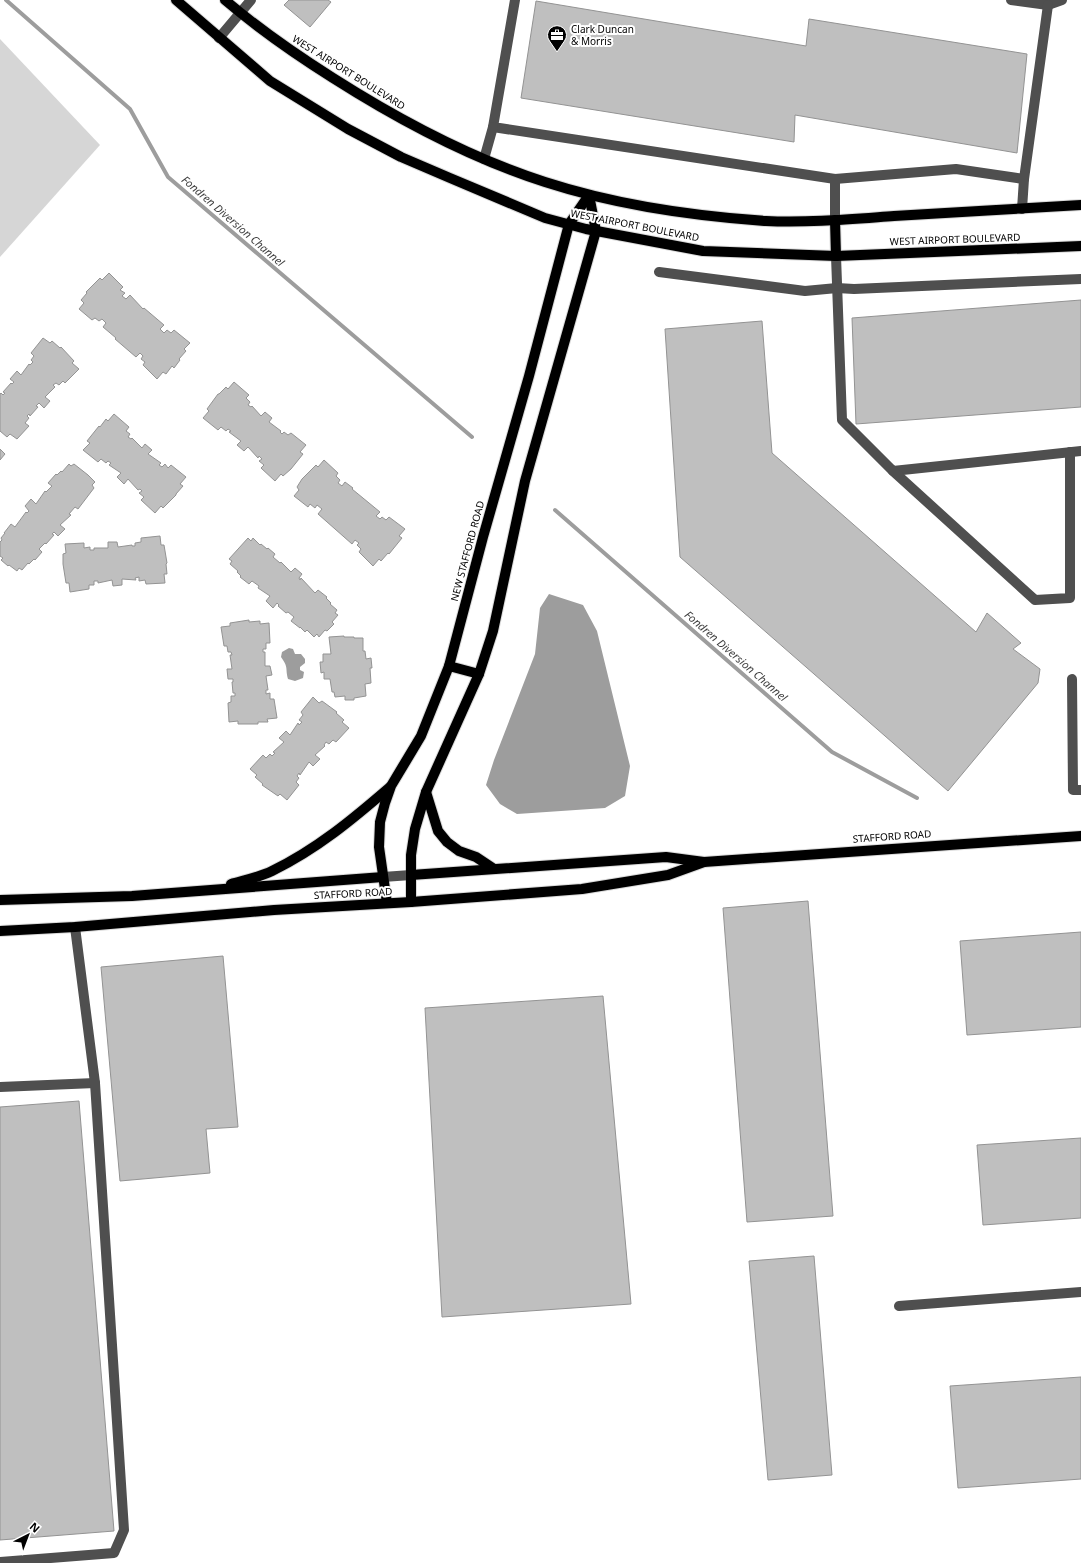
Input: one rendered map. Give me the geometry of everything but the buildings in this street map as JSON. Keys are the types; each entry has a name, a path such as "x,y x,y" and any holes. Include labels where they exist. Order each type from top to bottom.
{"main road":[{"name":"WEST AIRPORT BOULEVARD","path":"176,0 270,80 355,132 401,157 545,218 596,231 703,251 836,256 1081,246"},
{"name":"WEST AIRPORT BOULEVARD","path":"225,0 294,53 354,92 429,134 484,159 544,182 589,195 699,215 768,221 835,220 1081,205"},
{"name":"NEW STAFFORD ROAD","path":"386,903 379,847 380,822 391,786 421,736 449,666 483,537 529,376 569,224 589,195"},
{"path":"412,902 410,855 415,829 426,792 479,674 493,631 526,481 596,231 589,195"},
{"path":"835,220 836,256"},
{"path":"449,666 479,674"},
{"path":"216,890 271,872 307,852 331,837 391,786"},
{"path":"426,792 438,831 447,842 459,851 476,857 494,869"},
{"name":"STAFFORD ROAD","path":"411,875 666,857 704,862 1081,836"},
{"name":"STAFFORD ROAD","path":"0,931 75,927 274,910 412,902 582,889 668,875 704,862"},
{"name":"STAFFORD ROAD","path":"0,900 132,896 383,877"}],"street":[{"path":"219,38 251,0"},
{"path":"484,159 493,127 515,0"},
{"path":"1011,0 1048,6 1062,0"},
{"path":"1022,208 1024,179 1048,6"},
{"path":"493,127 835,179 956,169 1024,179"},
{"path":"835,179 835,220"},
{"path":"836,256 842,420 893,471 1035,600 1070,598 1070,452"},
{"path":"659,272 805,291 837,288 854,289 1081,279"},
{"path":"893,471 1081,451"},
{"path":"1072,679 1072,790 1081,790"},
{"path":"383,877 411,875"},
{"path":"0,1562 114,1553 124,1530 95,1083 75,927"},
{"path":"0,1087 95,1083"},
{"path":"899,1306 1081,1292"}],"shaded area":[{"path":"0,39 100,145 0,257"},
{"path":"549,594 583,605 597,631 630,766 625,796 605,808 517,814 500,804 486,785 494,760 535,654 540,608"},
{"path":"289,648 293,649 295,654 301,654 305,659 305,663 300,667 300,670 304,672 303,678 295,681 288,679 286,666 281,657 282,652"}],"waterway":[{"name":"Fondren Diversion Channel","path":"6,0 130,109 168,177 472,437"},
{"name":"Fondren Diversion Channel","path":"555,510 832,752 917,798"}],"place":[{"name":"Clark Duncan & Morris","path":"557,52"}]}
